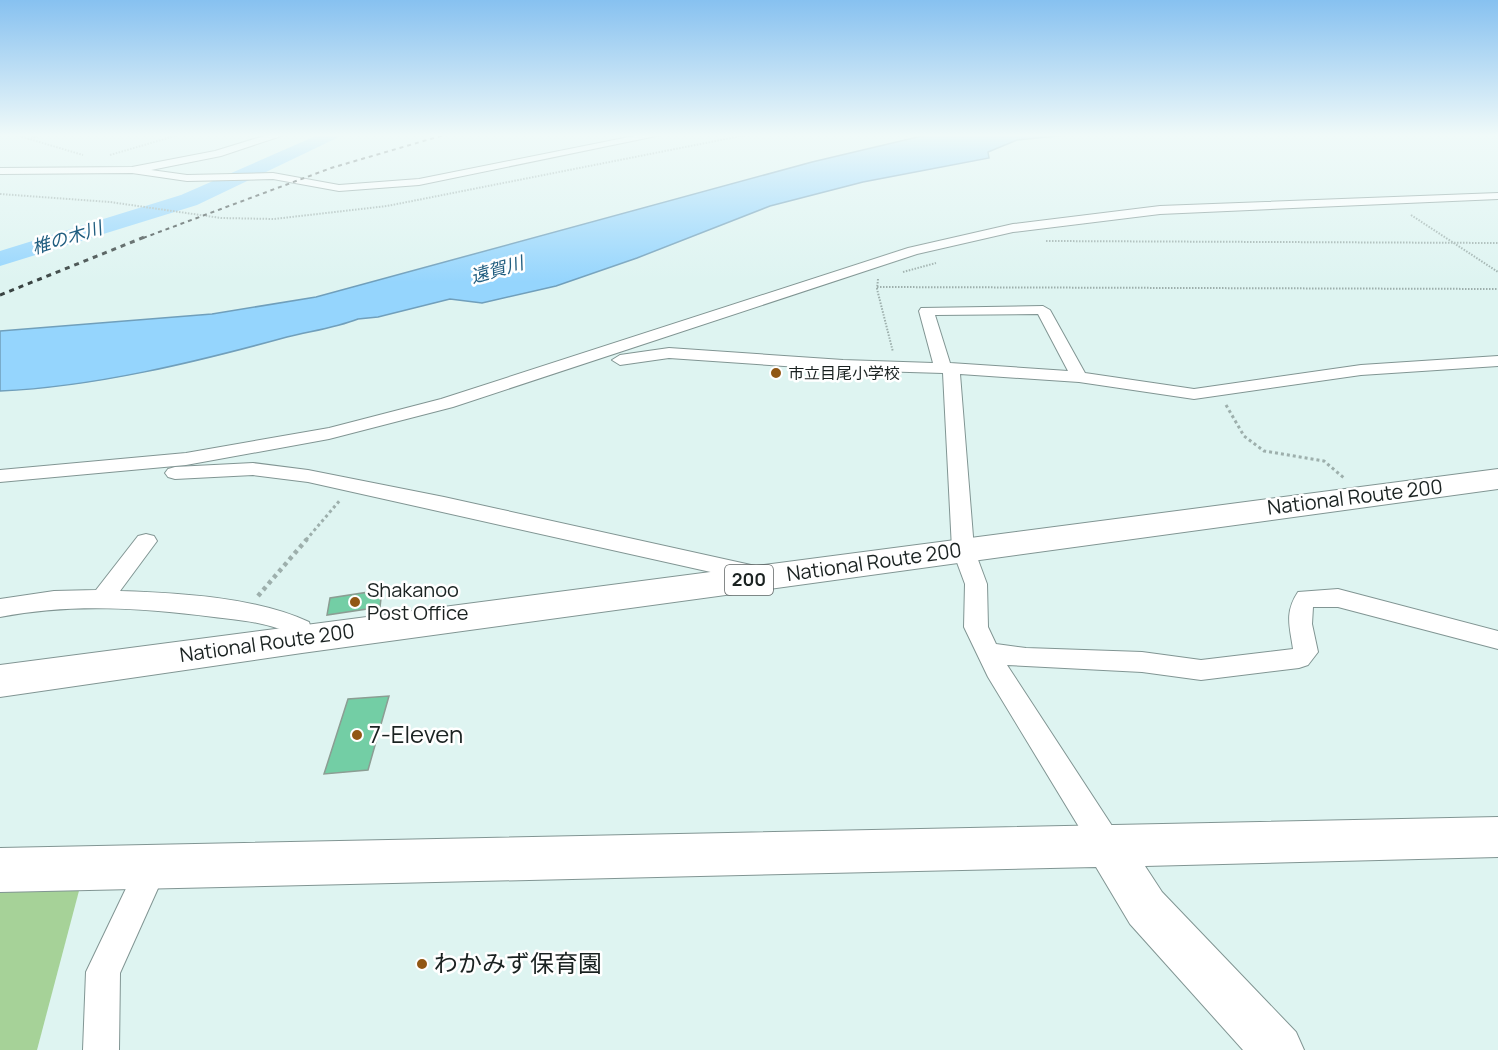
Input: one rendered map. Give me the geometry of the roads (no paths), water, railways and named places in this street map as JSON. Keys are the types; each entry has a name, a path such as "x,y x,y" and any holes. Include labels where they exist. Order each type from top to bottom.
{"highway":[{"name":"National Route 200","path":"0,681 302,638 1498,479"}],"street":[{"path":"312,184 326,187 359,187 395,184"},
{"path":"0,476 186,459 329,433 447,403 913,251 1013,228 1160,210 1498,196"},
{"path":"1079,377 1043,310 926,311 947,368 963,549 976,584 976,627 988,652 1146,908 1278,1050"},
{"path":"587,359 615,361 669,352 782,362 947,368 1079,377 1183,393 1211,393 1361,370 1498,361"},
{"path":"58,471 101,476 254,469 353,485 770,577"},
{"path":"103,597 146,541"},
{"path":"0,608 30,602 103,597 244,612 292,623 301,628 302,638"},
{"path":"988,652 1026,658 1142,662 1201,670 1299,658 1306,652 1298,615 1301,605 1306,598 1319,597 1338,598 1498,640"},
{"path":"0,870 1498,837"},
{"path":"101,1050 103,972 153,866"}],"water":[{"name":"遠賀川","path":"731,184 855,184 770,206 637,258 556,286 482,303 450,299 108,379 36,389 0,391 0,331 212,314 316,297"}],"waterway":[{"name":"椎の木川","path":"0,259 189,200 225,184"}],"railway":[{"path":"143,238 288,184"},
{"path":"0,295 147,236"}],"place":[{"name":"市立目尾小学校","path":"776,373"},
{"name":"Shakanoo Post Office","path":"355,602"},
{"name":"7-Eleven","path":"357,735"},
{"name":"わかみず保育園","path":"422,964"}]}
